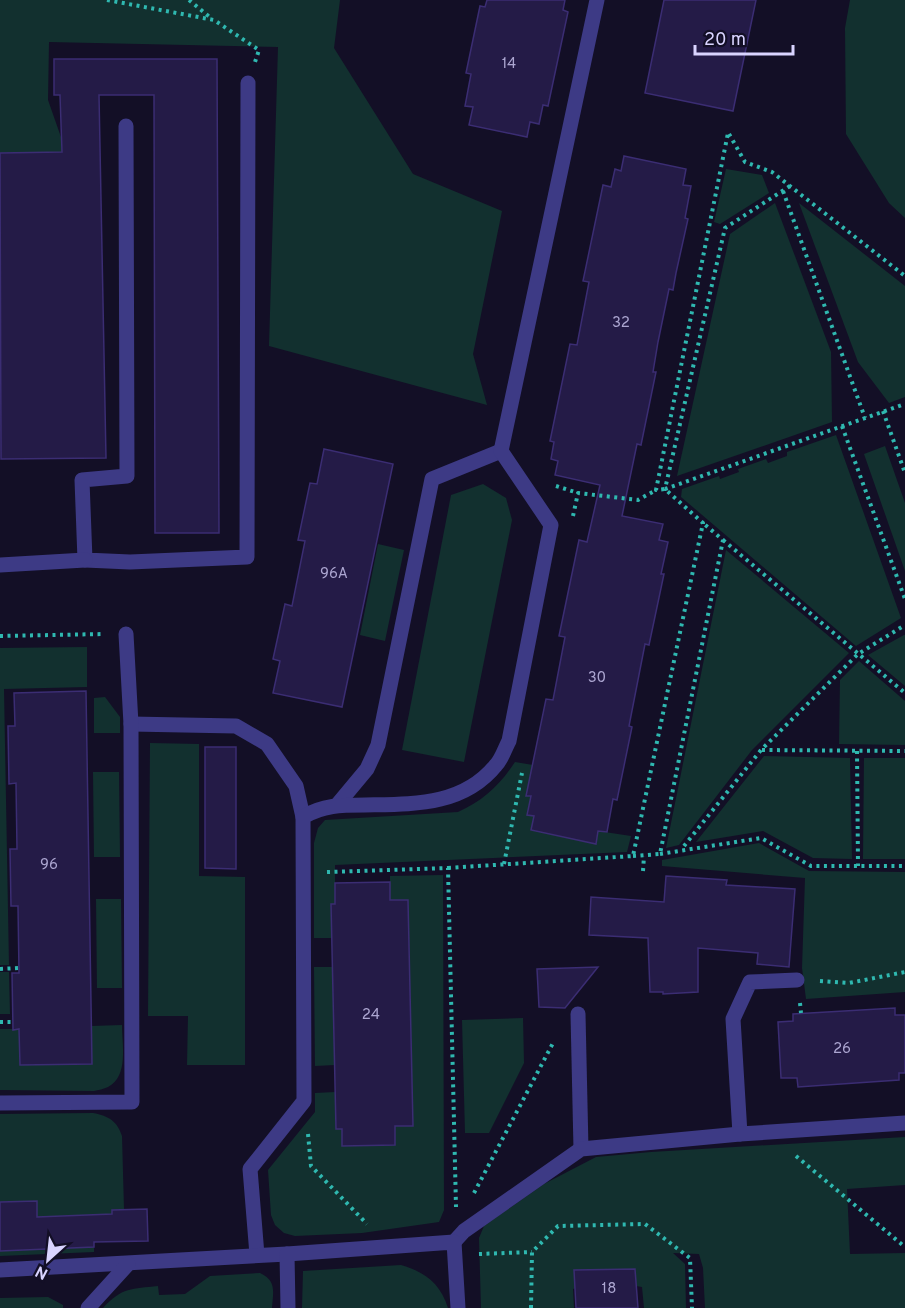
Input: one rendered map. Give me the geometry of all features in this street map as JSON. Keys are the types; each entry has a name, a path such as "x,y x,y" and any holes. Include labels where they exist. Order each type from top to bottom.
{"lane":[{"path":"303,818 316,809 337,805 416,804 444,800 473,787 497,765 509,741 551,525 501,451 597,0"},
{"path":"0,565 86,560 130,562 247,557 248,83"},
{"path":"86,560 82,480 127,476 126,126"},
{"path":"337,805 367,769 378,746 432,479 501,451"},
{"path":"0,1103 132,1102 131,724 126,634"},
{"path":"131,724 236,726 267,744 296,786 303,818 304,1101 250,1169 258,1256"},
{"path":"740,1134 733,1019 750,982 797,980"},
{"path":"579,1021 581,1149"},
{"path":"0,1269 287,1254 459,1236 581,1149 740,1134 905,1123"},
{"path":"458,1308 459,1236"},
{"path":"287,1254 288,1308"},
{"path":"88,1308 128,1264"}],"path":[{"path":"107,0 214,20"},
{"path":"189,0 214,20 260,50 248,83"},
{"path":"905,276 771,172 745,162 728,133 656,490 905,404"},
{"path":"664,489 725,228 790,186"},
{"path":"783,191 864,418"},
{"path":"883,411 905,473"},
{"path":"842,426 905,599"},
{"path":"664,489 905,693"},
{"path":"633,856 703,523"},
{"path":"660,854 723,540"},
{"path":"684,846 761,750 858,654 905,625"},
{"path":"0,636 126,634"},
{"path":"761,750 905,751"},
{"path":"857,751 858,866"},
{"path":"303,873 448,868 645,856 760,838 811,866 905,866"},
{"path":"643,871 645,856"},
{"path":"448,868 454,1171 459,1236 477,1254 532,1252 558,1226 645,1224 690,1258 692,1308"},
{"path":"0,969 19,968"},
{"path":"797,980 849,983 905,972"},
{"path":"473,1194 559,1031 579,1021"},
{"path":"0,1022 12,1022"},
{"path":"304,1101 311,1166 370,1227"},
{"path":"767,1132 905,1247"},
{"path":"531,1308 532,1252"}],"green space":[{"path":"0,0 340,0 334,48 413,174 502,211 473,354 487,405 269,346 278,47 49,42 48,100 62,140 62,152 0,153"},
{"path":"850,0 905,0 905,218 889,203 846,134 845,28"},
{"path":"726,169 762,175 769,193 720,224 714,222"},
{"path":"775,203 831,352 832,422 677,476 730,234"},
{"path":"799,203 905,286 905,397 889,403 858,362"},
{"path":"836,435 901,618 856,646 681,497 682,489 719,476 720,479 739,472 738,469 766,459 768,463 787,456 787,452"},
{"path":"885,446 905,503 905,571 864,454"},
{"path":"483,484 506,498 512,520 464,762 402,750 451,495"},
{"path":"378,544 404,550 385,641 360,635"},
{"path":"726,550 849,653 752,750 679,845 666,848"},
{"path":"905,635 905,686 868,655"},
{"path":"87,647 87,687 4,689 9,965 0,965 0,648"},
{"path":"859,661 905,701 905,745 839,744 840,680"},
{"path":"105,697 120,717 120,733 94,733 94,698"},
{"path":"150,743 199,744 199,876 245,877 245,1065 187,1065 188,1016 148,1016"},
{"path":"764,756 850,758 852,859 813,858 763,831 696,842"},
{"path":"864,758 905,758 905,859 863,859"},
{"path":"515,762 533,765 526,795 531,796 527,814 534,816 531,830 595,844 598,831 631,836 627,852 335,865 332,938 314,938 314,843 318,828 325,820 458,812 490,792"},
{"path":"93,772 119,772 120,857 94,857"},
{"path":"759,843 809,871 905,872 905,992 806,999 802,968 805,878 662,866 662,860"},
{"path":"443,875 444,1210 439,1222 362,1233 295,1236 284,1233 275,1225 271,1215 268,1170 315,1112 315,1093 335,1092 395,1126 413,1126 408,900 390,900 390,876"},
{"path":"96,899 121,899 122,988 97,988"},
{"path":"314,967 333,967 335,1065 315,1066"},
{"path":"0,972 9,972 10,1014 0,1014"},
{"path":"523,1018 524,1063 489,1133 465,1133 462,1020"},
{"path":"122,1025 122,1068 115,1082 108,1087 94,1091 0,1090 0,1029 19,1029 20,1065 91,1064 91,1026"},
{"path":"93,1113 112,1120 118,1126 122,1136 124,1209 112,1210 112,1242 94,1242 37,1217 37,1201 0,1202 0,1114"},
{"path":"905,1137 905,1185 847,1189 850,1254 905,1253 905,1308 705,1308 703,1268 699,1254 673,1253 685,1264 686,1308 644,1308 642,1287 636,1286 635,1269 573,1289 574,1308 481,1308 479,1238 484,1226 544,1184 596,1157"},
{"path":"94,1247 94,1252 0,1256 0,1251"},
{"path":"401,1265 424,1275 436,1285 448,1308 302,1308 303,1271"},
{"path":"260,1273 272,1283 272,1308 103,1308 116,1296 128,1290 158,1286 159,1295 185,1294 210,1276"},
{"path":"48,1297 63,1305 63,1308 0,1308 0,1298"}],"building":[{"path":"487,0 565,0 563,10 568,12 548,106 543,105 539,124 530,122 527,137 469,125 473,107 465,106 471,74 466,73 480,6 485,7"},
{"path":"664,0 756,0 733,111 645,93"},
{"path":"54,59 217,59 219,533 155,533 154,95 99,95 106,458 1,459 0,153 62,152 60,95 54,95"},
{"path":"624,156 686,169 683,185 691,186 685,218 688,219 673,290 669,289 653,372 656,372 641,445 637,444 622,516 663,524 659,540 668,542 661,574 664,574 649,645 645,644 629,726 632,727 617,800 613,799 607,832 598,831 596,844 531,830 534,816 527,815 531,796 526,796 546,699 553,700 565,637 559,636 579,540 587,542 600,485 555,475 558,461 551,459 554,442 550,441 570,344 577,345 589,282 583,281 603,185 611,187 615,169 621,171"},
{"path":"324,449 393,464 342,707 273,693 280,661 273,659 285,604 292,606 305,541 298,540 310,483 317,484"},
{"path":"86,691 92,1064 20,1065 19,1029 13,1030 12,973 19,973 18,906 11,906 10,849 17,849 16,783 9,784 8,726 15,726 14,693"},
{"path":"205,747 236,747 236,869 205,868"},
{"path":"666,876 727,880 726,885 795,889 789,967 757,964 758,953 698,948 698,992 663,994 663,992 650,992 648,938 589,935 591,897 664,902"},
{"path":"390,882 390,900 408,900 413,1126 395,1126 395,1145 342,1146 342,1129 336,1129 331,904 335,904 335,883"},
{"path":"598,967 565,1008 539,1007 537,969"},
{"path":"895,1008 895,1015 905,1015 905,1073 899,1073 899,1080 798,1087 797,1078 781,1078 778,1022 793,1021 793,1014"},
{"path":"37,1201 37,1217 112,1214 112,1210 147,1209 148,1241 94,1242 94,1247 0,1251 0,1202"},
{"path":"635,1269 638,1308 576,1308 574,1270"}]}
